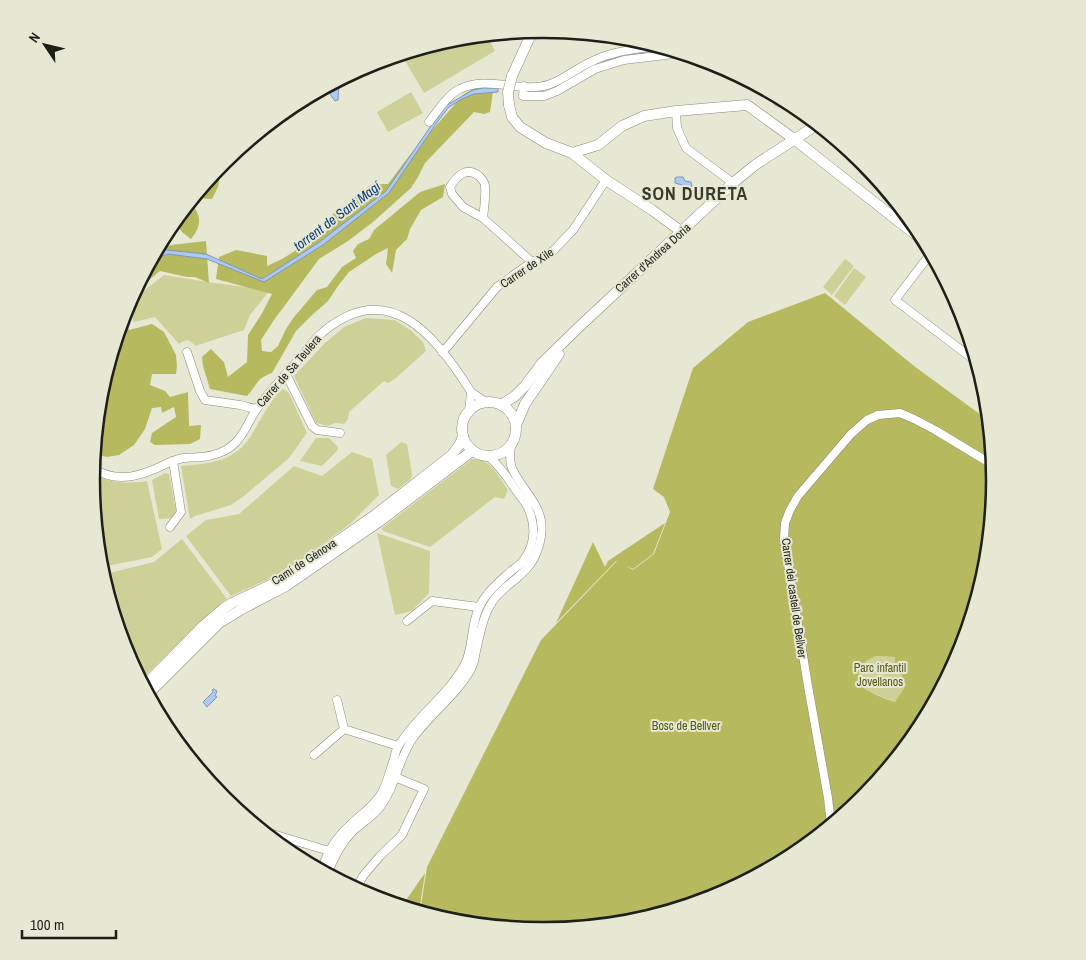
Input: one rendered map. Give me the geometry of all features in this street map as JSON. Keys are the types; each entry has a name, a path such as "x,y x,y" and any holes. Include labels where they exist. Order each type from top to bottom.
{"street":[{"path":"530,38 512,76 508,92 512,117 520,127 546,143 572,153 606,180 682,232"},
{"path":"429,122 458,89 482,84 536,87 557,82 594,60 639,48"},
{"path":"524,86 523,96 544,96 557,91 596,69 624,60 660,54"},
{"path":"572,153 598,145 622,126 644,116 676,111 747,105 794,139 906,227"},
{"path":"676,111 677,128 686,148 733,183"},
{"name":"Carrer d'Andrea Doria","path":"501,405 515,396 542,363 733,183 755,165 811,128"},
{"path":"483,218 485,184 473,172 461,174 450,187 452,194 464,207 483,218 532,262"},
{"name":"Carrer de Xile","path":"442,352 497,287 532,262 553,251 573,230 606,180"},
{"path":"926,259 895,300 967,354"},
{"name":"Carrer de Sa Teulera","path":"100,472 111,476 132,476 147,473 183,458 203,457 223,452 234,445 242,435 256,409 322,333 342,319 357,312 389,311 405,317 422,329 462,377 471,392 487,403"},
{"path":"516,425 525,404 547,370 579,327"},
{"path":"187,352 200,391 205,400 256,409"},
{"path":"286,374 312,426 317,430 340,433"},
{"path":"468,412 471,392"},
{"path":"329,867 352,832 376,812 387,798 412,739 458,688 473,667 487,611 494,598 528,567 537,552 542,536 540,516 534,501 512,468 510,459 511,446 516,435 514,417 501,405 492,402 475,406 468,412 462,428 466,444 472,451 489,457 506,451 511,446"},
{"name":"Carrer del castell de Bellver","path":"830,817 784,539 790,510 798,496 851,434 867,420 878,415 900,413 935,430 985,460"},
{"name":"Camí de Gènova","path":"149,681 203,626 223,609 280,581 351,531 452,455 463,436"},
{"name":"Camí de Gènova","path":"153,689 219,623 286,586 375,524 472,451"},
{"path":"324,864 336,841 348,827 372,806 381,794 398,746 453,684 465,664 479,608 491,589 522,562 530,549 533,534 532,520 527,506 504,473 489,457"},
{"path":"170,527 181,512 173,461"},
{"path":"407,621 432,601 479,608 488,602 497,590 502,589"},
{"path":"479,608 481,616 476,636 479,639"},
{"path":"337,700 344,729"},
{"path":"344,729 398,746 407,742 414,732 420,730"},
{"path":"314,755 344,729"},
{"path":"395,777 394,773 399,757 398,746"},
{"path":"360,883 380,856 402,835 424,790 395,777"},
{"path":"329,851 348,833 352,832"},
{"path":"282,837 329,851"},
{"path":"328,866 329,851"}],"green space":[{"path":"489,41 495,51 424,93 405,60 457,46"},
{"path":"475,88 493,92 490,112 484,114 474,112 425,163 411,188 373,222 348,241 319,259 261,340 262,351 271,352 278,346 294,317 317,290 327,287 342,267 356,258 353,251 358,244 369,239 374,230 420,192 445,184 443,197 421,210 410,229 407,239 396,250 392,273 386,264 388,248 349,272 328,301 296,331 272,373 260,380 247,396 210,389 202,357 211,349 224,362 228,377 247,362 248,335 272,294 216,279 219,257 236,250 267,256 267,266 282,259 327,231 328,218 372,184 388,184 409,156 464,94"},
{"path":"411,92 423,113 388,132 377,112"},
{"path":"219,178 218,187 212,199 202,198"},
{"path":"195,208 199,220 195,234 191,239 179,228"},
{"path":"206,241 209,283 195,277 160,271 148,281 168,246"},
{"path":"845,259 854,266 832,295 823,287"},
{"path":"854,268 866,277 845,305 834,296"},
{"path":"164,275 270,290 250,315 244,330 195,346 187,340 179,344 155,317 134,322 132,317 143,291"},
{"name":"Bosc de Bellver","path":"825,293 914,366 981,415 986,480 982,538 977,566 962,622 940,676 911,726 894,749 876,772 835,813 789,848 739,877 712,889 685,899 629,914 572,922 514,922 485,919 421,905 427,867 541,640 617,561 556,623 593,542 605,567 608,561 665,523 653,554 633,569 626,566 633,570 654,554 670,512 664,497 653,489 693,368 748,322","holes":["876,656 895,657 895,663 904,664 900,672 906,685 895,702 871,692 858,683 860,669 867,661"]},
{"path":"366,318 395,320 423,342 426,351 396,378 388,383 384,381 349,412 348,419 344,424 335,423 328,426 316,423 294,376 325,343 344,327"},
{"path":"152,324 164,332 176,355 177,366 176,374 152,374 150,385 165,391 170,397 188,392 189,426 201,425 200,439 190,444 155,445 150,442 152,433 176,417 174,407 162,413 161,407 152,408 145,429 134,445 119,455 107,457 101,456 104,422 109,394 124,338 128,327 129,330"},
{"path":"283,389 289,393 307,433 289,458 244,496 231,505 190,519 181,466 216,461 225,458 242,447 271,402"},
{"path":"316,438 329,438 338,447 337,451 322,466 300,461"},
{"path":"401,442 407,444 412,474 411,479 398,489 391,486 386,455"},
{"path":"352,452 372,459 379,495 350,524 284,572 231,596 186,536 206,520 239,514 294,466 322,476"},
{"path":"472,459 484,462 498,474 508,490 504,499 495,497 430,547 383,531 382,528"},
{"path":"165,473 169,474 176,510 173,518 159,519 152,480"},
{"path":"100,477 119,482 147,481 162,549 152,557 109,566 101,509"},
{"path":"377,533 430,551 429,593 412,611 395,615"},
{"path":"182,539 227,599 209,613 146,675 124,622 111,573 154,562"},
{"name":"Parc infantil Jovellanos","path":"876,656 895,657 904,664 900,672 906,685 895,702 870,692 858,684 862,666"},
{"path":"425,873 420,905 406,900"}],"water":[{"path":"646,50 657,53 622,57 603,62 579,76 576,71 597,60"},
{"path":"339,88 338,100 335,101 329,93"},
{"path":"498,88 498,92 474,94 449,107 389,193 323,245 264,282 207,259 168,254 162,256 167,250 206,254 262,279 318,243 386,191 447,105 473,90"},
{"path":"683,177 685,181 691,182 692,186 690,189 675,183 675,178"},
{"path":"214,689 217,691 215,696 217,697 207,707 203,702"}],"district":[{"name":"SON DURETA","path":"695,194"}],"water label":[{"name":"torrent de Sant Magí","path":"337,216"}]}
